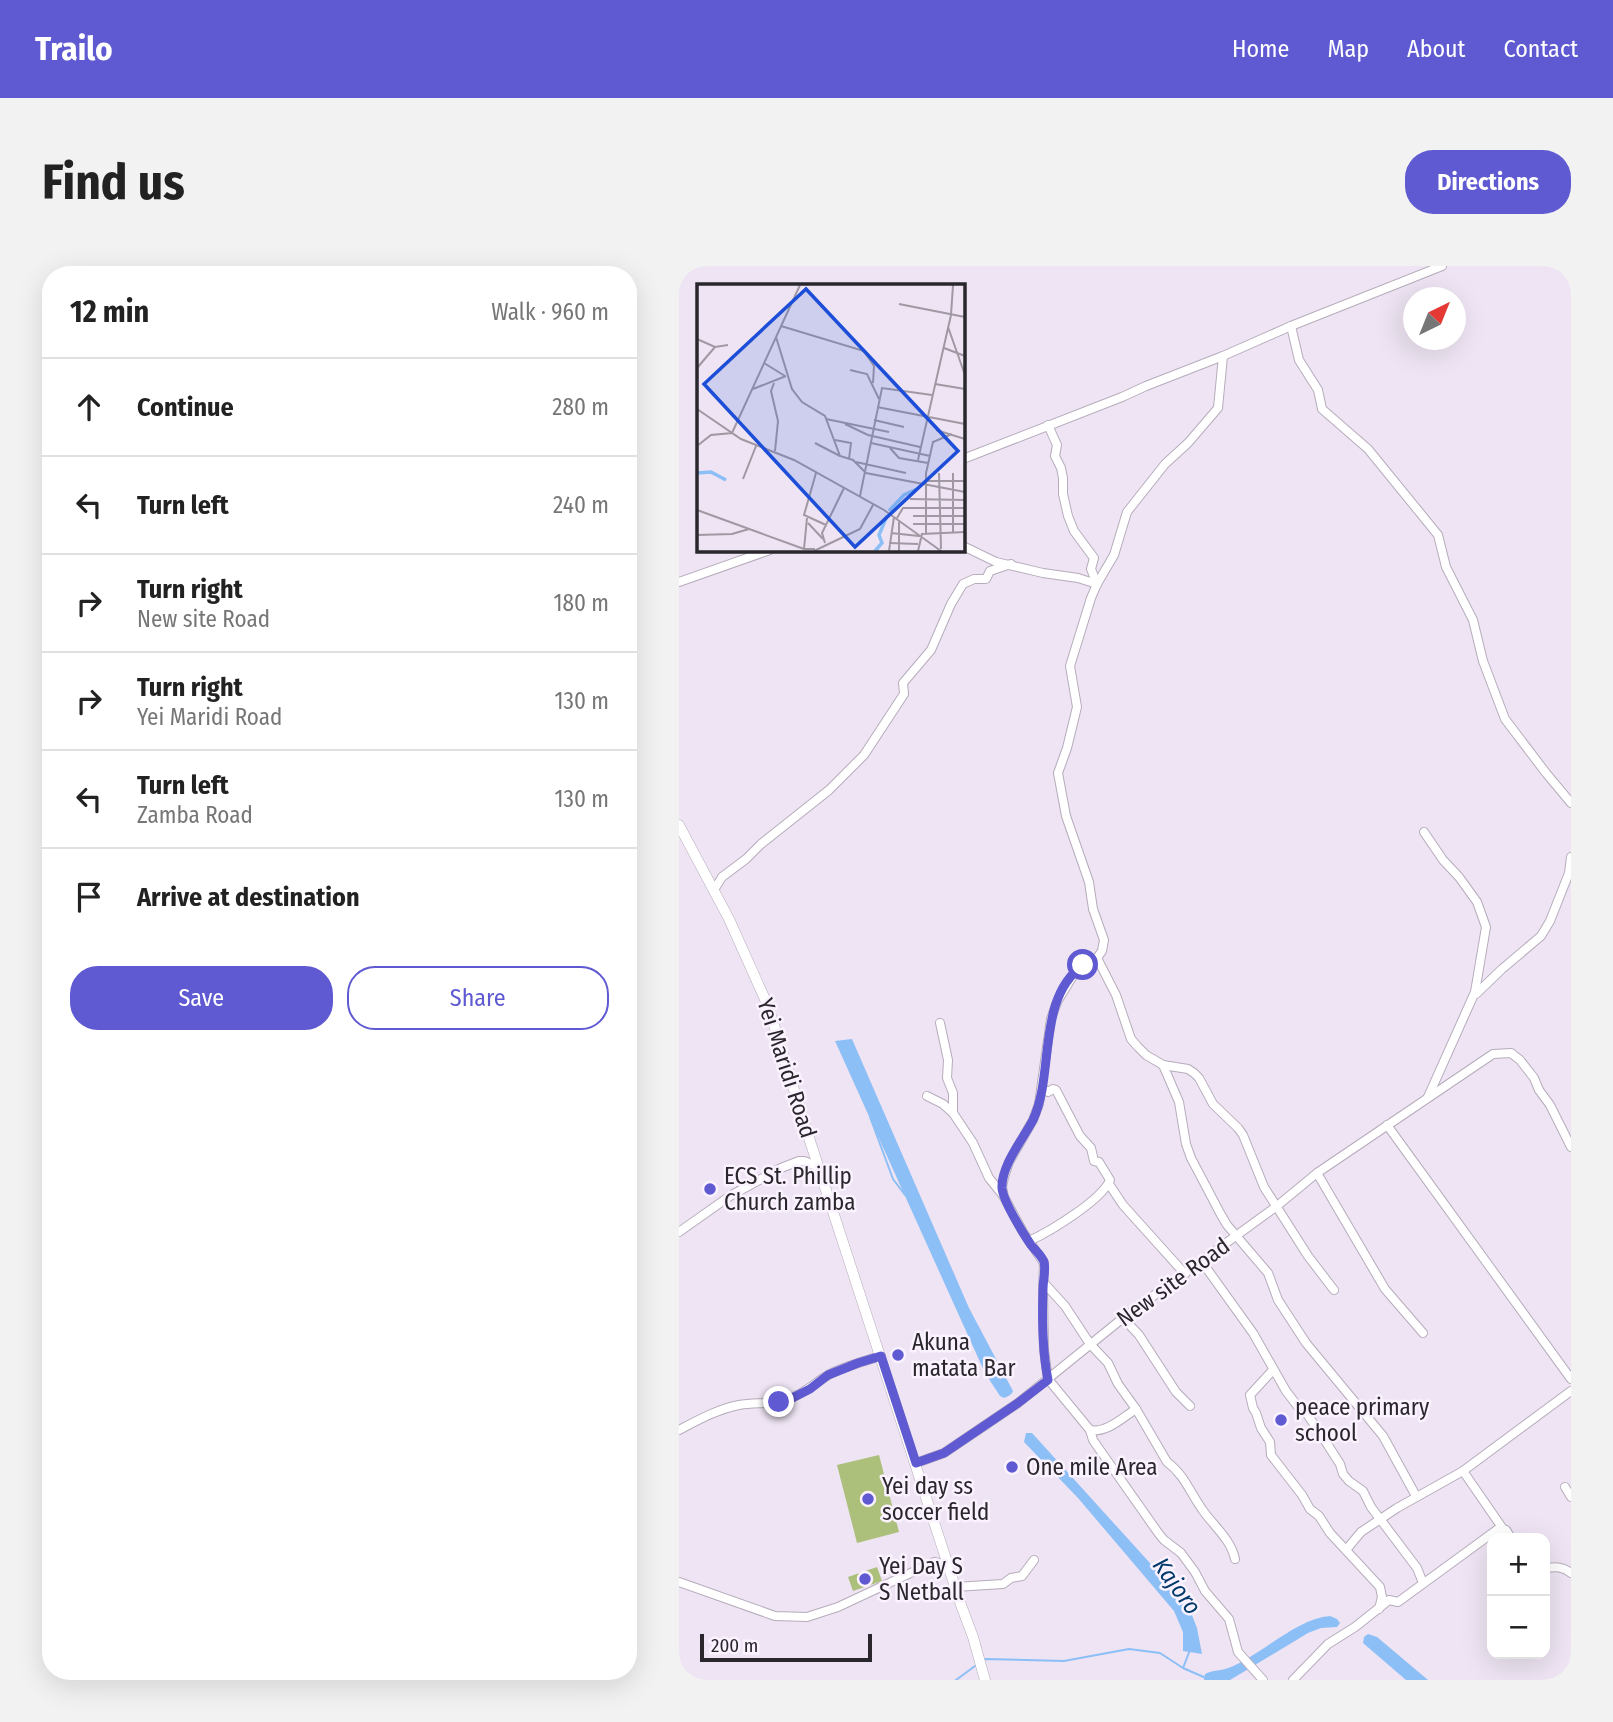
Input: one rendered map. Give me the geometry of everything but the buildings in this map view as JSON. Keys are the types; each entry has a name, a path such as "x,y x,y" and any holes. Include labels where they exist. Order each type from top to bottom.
{"main road":[{"name":"Yei Maridi Road","path":"679,825 734,929 768,1006 985,1680"}],"street":[{"path":"964,459 1442,266"},
{"path":"1291,326 1299,360 1318,390 1322,409 1368,449 1438,535 1446,568 1473,620 1483,661 1505,719 1571,803"},
{"path":"1004,1197 1002,1187 1009,1162 1039,1104 1051,1019 1057,1002 1076,971 1097,958 1103,946 1103,934 1093,909 1089,883 1066,816 1058,773 1077,707 1070,666 1091,598 1114,555 1127,512 1165,464 1188,443 1218,408 1223,356"},
{"path":"1048,425 1057,445 1055,456 1061,468 1063,494 1069,516 1074,531 1094,558 1091,569 1097,584"},
{"path":"964,546 996,562 1097,584"},
{"path":"679,582 767,551"},
{"path":"714,890 722,877 829,790 863,755 904,694 903,683 931,650 963,584 974,579 986,579 991,571 1011,564"},
{"path":"1424,832 1477,902 1486,927 1474,996 1428,1097"},
{"path":"1474,996 1541,936 1569,873 1571,857"},
{"path":"1097,958 1116,995 1131,1039 1146,1055 1163,1065 1188,1069 1199,1078 1213,1104 1243,1135 1259,1176 1308,1256 1334,1290"},
{"path":"940,1023 949,1060 947,1078 953,1093 953,1113"},
{"name":"New site Road","path":"916,1463 944,1453 1018,1403 1123,1318 1237,1236 1317,1173 1493,1054 1511,1053 1520,1060 1550,1105 1571,1147"},
{"path":"1163,1065 1179,1102 1191,1158 1220,1213 1268,1273 1278,1300 1306,1343 1383,1436 1416,1496"},
{"path":"1042,1088 1048,1092 1056,1090 1080,1136 1091,1148 1094,1161 1100,1162 1109,1178 1109,1184 1123,1205 1185,1274"},
{"path":"927,1096 953,1113 973,1143 989,1178 1004,1197 1044,1263 1044,1350 1048,1380 1090,1430 1093,1440 1159,1534 1186,1559 1205,1591 1229,1619 1238,1652 1263,1680"},
{"path":"1387,1125 1571,1379"},
{"path":"679,1233 730,1196 781,1168 799,1161 819,1167"},
{"path":"1317,1173 1385,1289 1423,1333"},
{"path":"1029,1241 1080,1210 1109,1184"},
{"path":"1202,1262 1253,1334 1286,1391 1322,1436 1340,1464 1343,1474 1363,1491 1417,1568 1423,1583"},
{"path":"1044,1283 1055,1293 1090,1344 1108,1363 1118,1384 1167,1462 1182,1476 1204,1513 1233,1550 1235,1559"},
{"path":"1123,1318 1146,1345 1176,1392 1190,1406"},
{"path":"679,1430 720,1410 737,1405 768,1404 790,1399 810,1389 828,1375 881,1356"},
{"path":"1273,1370 1250,1395 1261,1428 1270,1442 1271,1455 1302,1495 1310,1510 1319,1516 1330,1533 1380,1587 1382,1597 1379,1609"},
{"path":"1346,1550 1360,1532 1416,1496 1463,1471 1571,1391"},
{"path":"1090,1430 1098,1431 1109,1426 1136,1409"},
{"path":"1463,1471 1508,1533"},
{"path":"1565,1488 1571,1497"},
{"path":"1293,1680 1328,1644 1389,1600 1398,1602 1498,1529 1503,1529"},
{"path":"955,1587 1003,1584 1011,1578 1022,1576 1034,1560"},
{"path":"679,1582 775,1616 807,1617 838,1607 934,1562 948,1565"},
{"path":"1550,1567 1563,1567 1571,1573"}],"green space":[{"name":"Yei day ss soccer field","path":"879,1455 899,1532 857,1543 837,1465"},
{"name":"Yei Day S S Netball","path":"877,1567 882,1581 853,1591 848,1577"}],"water":[{"path":"852,1039 969,1308 1013,1391 1004,1398 985,1373 835,1041"},
{"path":"1026,1433 1032,1433 1188,1605 1197,1628 1202,1654 1183,1651 1183,1632 1174,1611 1078,1498 1024,1442"},
{"path":"1330,1616 1340,1623 1337,1627 1321,1628 1308,1633 1230,1680 1204,1680 1205,1674 1243,1661 1305,1623"},
{"path":"1368,1634 1377,1637 1428,1680 1406,1680 1363,1643"}],"waterway":[{"path":"870,1117 893,1179 905,1195"},
{"path":"982,1660 1064,1661 1129,1649 1160,1653 1183,1668 1206,1678"},
{"name":"Kajoro","path":"1183,1668 1190,1650"},
{"path":"956,1680 975,1666"}],"place":[{"name":"ECS St. Phillip Church zamba","path":"710,1189"},
{"name":"Akuna matata Bar","path":"898,1355"},
{"name":"peace primary school","path":"1281,1420"},
{"name":"One mile Area","path":"1012,1467"},
{"name":"Yei day ss soccer field","path":"868,1499"},
{"name":"Yei Day S S Netball","path":"865,1579"}],"route":[{"path":"779,1402 810,1389 828,1375 881,1356 916,1463 944,1453 1048,1380 1044,1362 1044,1263 1023,1232 1004,1197 1002,1187 1009,1162 1039,1104 1051,1019 1057,1002 1069,980 1083,965"}]}
